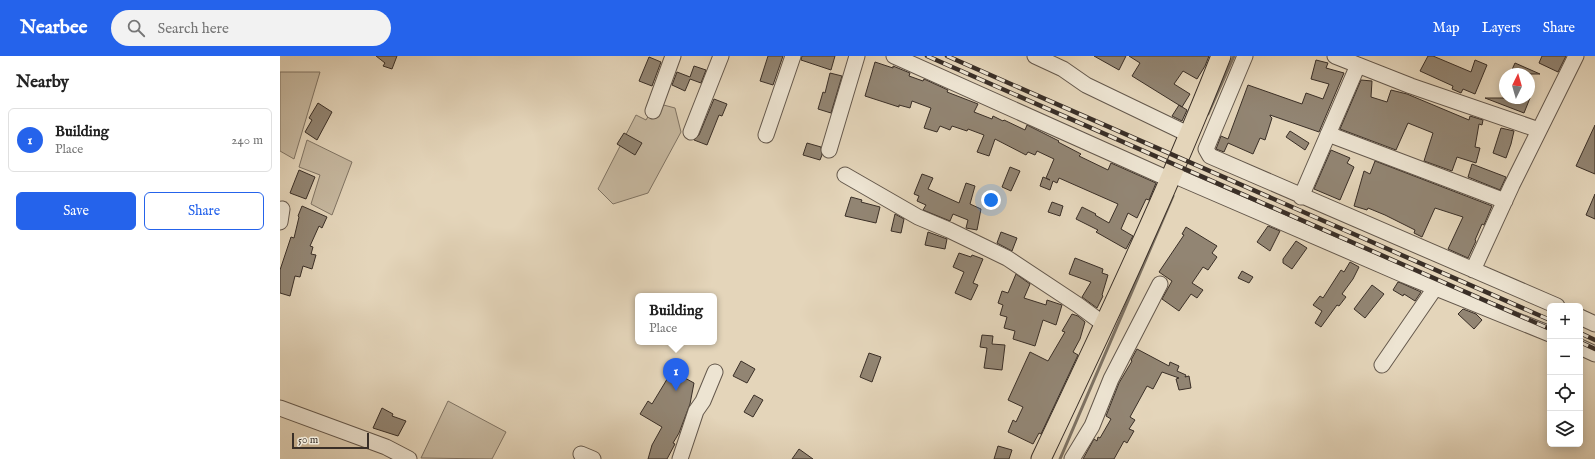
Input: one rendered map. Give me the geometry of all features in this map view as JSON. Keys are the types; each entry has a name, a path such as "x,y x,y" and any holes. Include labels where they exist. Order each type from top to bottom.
{"main road":[{"path":"1041,459 1105,325 1178,179 1190,135 1221,56"}],"street":[{"path":"653,111 673,56"},
{"path":"691,132 721,56"},
{"path":"766,135 793,56"},
{"path":"829,150 857,56"},
{"path":"894,56 1435,288 1547,333"},
{"path":"1035,56 1063,69 1086,85 1190,135"},
{"path":"1245,56 1206,149 1210,156 1550,303"},
{"path":"1473,270 1539,130 1576,56"},
{"path":"1341,57 1358,66 1539,130"},
{"path":"1301,196 1358,66"},
{"path":"1328,134 1505,201"},
{"path":"845,175 918,217 1007,258 1078,305 1105,325"},
{"path":"1072,459 1092,426 1111,379 1160,284"},
{"path":"1382,365 1435,288"},
{"path":"1583,318 1595,324"},
{"path":"1583,348 1595,354"},
{"path":"680,459 696,411 703,401 714,372"},
{"path":"280,408 386,447 409,459"}],"shaded area":[{"path":"280,72 320,72 294,159 280,151"},
{"path":"656,103 675,108 681,132 648,193 613,204 598,189 636,115 646,120"},
{"path":"307,140 352,162 332,215 311,204 320,175 299,167"},
{"path":"448,401 506,432 492,459 421,458"}],"building":[{"path":"376,56 397,56 392,69 383,66 385,63"},
{"path":"768,56 783,56 773,85 760,81"},
{"path":"802,56 835,56 831,70 801,60"},
{"path":"1094,56 1126,56 1119,70"},
{"path":"1129,56 1209,56 1197,79 1183,71 1174,84 1190,94 1182,107 1132,76 1140,63"},
{"path":"1428,56 1433,56 1471,72 1475,60 1487,65 1475,94 1463,89 1461,93 1452,89 1453,86 1420,71"},
{"path":"1542,56 1566,56 1558,72 1539,63"},
{"path":"649,57 661,62 652,86 639,81"},
{"path":"1316,60 1328,63 1326,68 1344,73 1319,132 1270,115 1272,118 1265,140 1260,138 1253,154 1228,143 1224,152 1216,149 1221,136 1228,139 1248,85 1302,104 1306,93 1323,99 1329,84 1311,79"},
{"path":"875,62 893,68 893,66 910,73 909,76 923,81 924,79 948,90 947,92 978,104 974,112 992,119 993,116 1025,130 1027,125 1081,154 1079,156 1108,170 1111,163 1156,183 1149,200 1146,199 1137,218 1128,213 1121,229 1133,236 1126,249 1096,232 1098,230 1076,219 1082,207 1109,223 1118,204 1059,178 1057,183 1053,181 1050,190 1040,186 1043,177 1050,180 1046,178 1054,159 1037,151 1035,155 1028,152 1026,155 995,139 989,156 977,152 984,135 968,129 967,131 952,126 950,130 940,126 937,132 924,128 931,108 912,101 910,108 899,105 899,107 865,96"},
{"path":"1515,63 1526,68 1513,68"},
{"path":"694,66 706,70 701,83 690,79 685,91 672,85 677,72 690,77"},
{"path":"830,73 842,76 831,113 818,109 823,92 825,93"},
{"path":"1361,80 1372,81 1371,97 1387,102 1391,90 1407,94 1469,120 1470,116 1483,120 1482,125 1479,124 1475,147 1480,148 1476,163 1457,157 1452,171 1424,161 1433,133 1408,123 1396,150 1340,129"},
{"path":"1485,98 1499,98 1499,103"},
{"path":"714,99 727,104 722,116 719,115 707,145 694,140 699,135"},
{"path":"318,103 332,112 317,140 305,132 312,120 309,118"},
{"path":"1501,104 1528,104 1524,113"},
{"path":"1179,105 1187,110 1182,121 1172,116"},
{"path":"1595,125 1595,174 1576,166"},
{"path":"1501,128 1514,131 1506,158 1493,153"},
{"path":"1290,131 1309,143 1305,150 1286,137"},
{"path":"624,133 642,143 635,155 617,144"},
{"path":"807,143 821,147 822,155 820,160 803,155"},
{"path":"1331,150 1350,158 1347,163 1354,167 1340,200 1314,189"},
{"path":"1375,161 1492,206 1484,225 1482,224 1468,258 1448,249 1463,217 1435,208 1422,237 1414,233 1415,230 1385,215 1368,208 1367,210 1354,206 1364,171 1370,174"},
{"path":"1472,164 1506,177 1500,190 1468,177"},
{"path":"1010,167 1020,171 1011,191 1002,187"},
{"path":"299,170 315,177 306,199 290,193"},
{"path":"922,174 933,178 928,189 959,203 966,183 975,186 970,204 981,209 977,230 966,228 968,220 953,214 950,221 923,210 926,205 917,201 919,196 914,194"},
{"path":"1595,194 1595,219 1586,215"},
{"path":"851,197 862,200 861,202 880,207 876,223 845,216"},
{"path":"1052,202 1063,206 1060,216 1048,212"},
{"path":"302,206 327,217 322,228 319,226 310,246 313,247 311,254 316,255 312,269 303,266 300,277 295,276 290,296 280,293 280,270 291,237 294,238 298,216"},
{"path":"895,214 904,219 901,233 891,231"},
{"path":"1268,226 1280,231 1270,251 1257,242"},
{"path":"1186,227 1217,246 1212,253 1217,257 1208,270 1203,267 1192,283 1203,290 1197,298 1191,294 1179,311 1162,299 1172,281 1159,272 1184,235 1182,234"},
{"path":"928,232 947,239 945,249 925,245"},
{"path":"1001,232 1017,238 1012,251 997,243"},
{"path":"1296,241 1307,248 1292,269 1283,263 1283,259"},
{"path":"959,253 971,257 972,255 983,259 973,283 978,285 971,300 955,293 964,272 953,267"},
{"path":"1075,258 1103,269 1102,273 1108,275 1102,295 1103,296 1097,308 1082,297 1091,282 1069,274"},
{"path":"1350,262 1359,267 1353,279 1342,294 1346,297 1339,306 1337,305 1321,327 1315,323 1322,311 1313,305 1320,296 1323,298 1341,270 1344,272"},
{"path":"1242,271 1253,277 1249,283 1238,278"},
{"path":"1016,274 1030,284 1024,298 1046,305 1047,300 1062,305 1056,325 1043,320 1035,346 1013,339 1015,331 1004,328 1007,317 1000,315 1003,305 998,303 1002,291 1008,293"},
{"path":"1398,282 1421,292 1415,301 1404,294 1403,296 1393,290"},
{"path":"1372,285 1384,294 1365,318 1354,309"},
{"path":"1463,309 1476,314 1482,320 1474,329 1458,314"},
{"path":"1072,314 1078,316 1085,322 1080,339 1073,352 1078,355 1041,434 1039,433 1033,444 1008,432 1013,420 1016,422 1023,407 1008,400 1030,352 1048,361 1065,332 1062,331"},
{"path":"982,335 993,336 992,344 1005,345 1002,370 984,368 987,348 980,347"},
{"path":"1137,349 1169,366 1170,362 1179,366 1177,371 1186,375 1185,377 1189,376 1191,388 1179,390 1176,379 1179,378 1162,372 1153,389 1147,386 1130,417 1135,420 1129,429 1134,431 1127,443 1124,441 1114,459 1083,459 1094,439 1097,441 1098,437 1100,438 1111,419 1106,416 1119,383"},
{"path":"869,353 881,357 872,382 860,377"},
{"path":"741,361 755,369 747,383 733,376"},
{"path":"672,371 694,383 690,404 679,433 673,443 675,444 667,459 648,459 652,445 662,427 640,414 648,401 652,404"},
{"path":"754,395 763,400 753,417 744,412"},
{"path":"382,408 393,414 392,416 406,421 398,436 373,428"},
{"path":"998,446 1012,450 1009,459 994,459"},
{"path":"799,449 813,459 792,459"}],"waterway":[{"path":"1208,114 1234,56"},
{"path":"1060,459 1173,196"}],"railway":[{"path":"927,56 1547,328"},
{"path":"947,56 1547,319"},
{"path":"1583,334 1595,340"},
{"path":"1583,343 1595,349"}],"place":[{"name":"Building","path":"676,391"}]}
